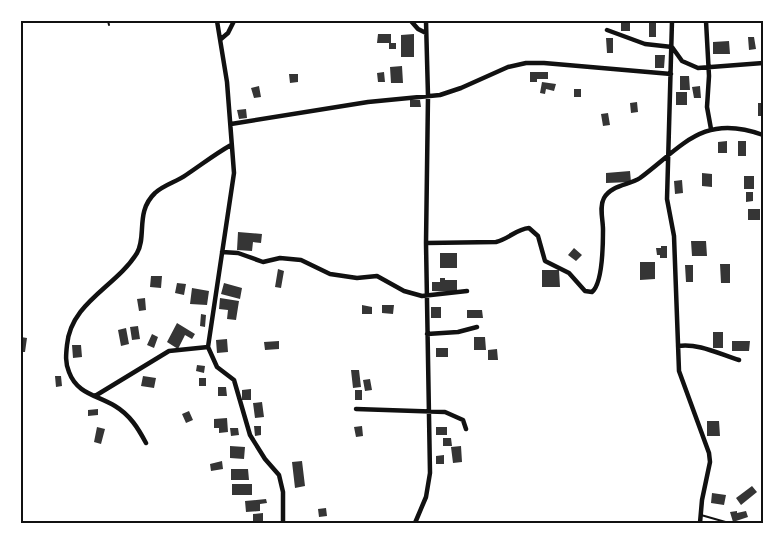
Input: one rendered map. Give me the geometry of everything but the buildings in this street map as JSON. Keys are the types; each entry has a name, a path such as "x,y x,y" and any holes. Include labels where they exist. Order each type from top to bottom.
{"street":[{"path":"217,21 231,124 234,173 208,347 217,367 234,380 250,435 265,459 279,475 283,492 283,523"},
{"path":"221,39 228,33 234,21"},
{"path":"411,21 418,29 426,33"},
{"path":"415,523 426,497 430,473 426,296 428,96 426,21"},
{"path":"672,21 667,199 674,236 679,371 709,453 710,462 700,523"},
{"path":"706,21 707,107 711,129"},
{"path":"607,30 645,45 672,47"},
{"path":"672,47 682,61 698,68 763,63"},
{"path":"231,124 368,102 451,93 508,67 526,63 671,74"},
{"path":"426,243 496,242 529,228 538,236 544,261 569,273 585,291 592,292 599,279 603,199 612,190 639,179 692,137 711,129 739,129 763,135"},
{"path":"146,443 130,417 115,406 79,388 73,381 67,368 68,336 72,324 92,297 106,286 138,252 142,216 155,193 231,145"},
{"path":"222,252 238,253 263,262 280,258 301,260 330,274 357,278 377,276 404,291 426,296 467,291"},
{"path":"427,334 458,332 477,327"},
{"path":"678,346 688,344 699,346 739,360"},
{"path":"94,396 169,351 208,347"},
{"path":"357,409 452,413 463,420 466,429"}],"lane":[{"path":"701,515 729,523"}]}
